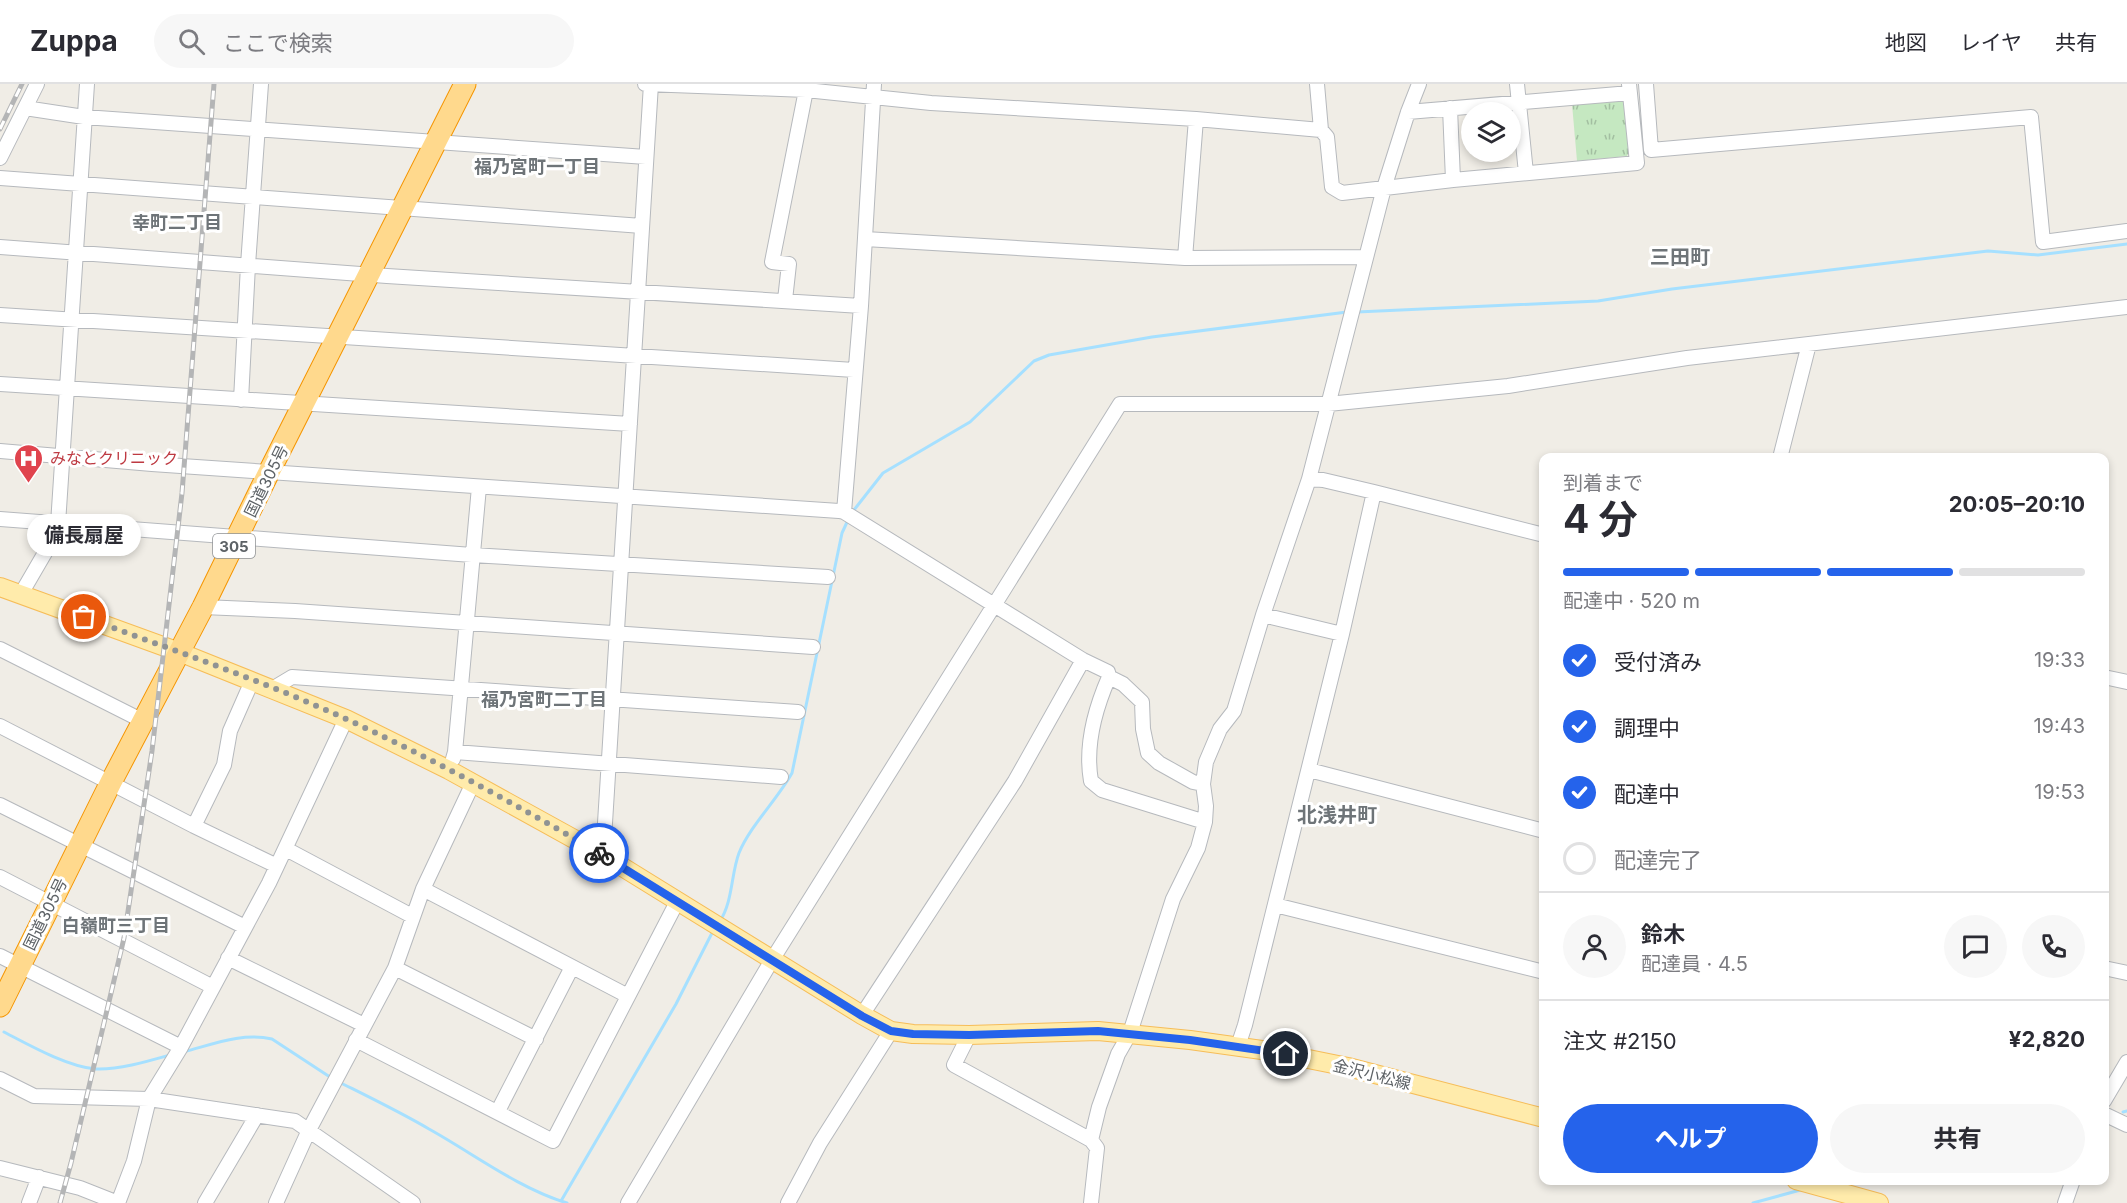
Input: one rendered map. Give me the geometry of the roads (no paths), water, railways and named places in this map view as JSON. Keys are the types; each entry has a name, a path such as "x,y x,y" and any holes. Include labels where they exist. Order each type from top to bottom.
{"highway":[{"name":"国道305号","path":"0,1006 111,782 239,538 269,472 465,84"}],"main road":[{"name":"金沢小松線","path":"0,587 179,652 452,761 473,783 603,855 862,1016 891,1031 913,1034 969,1035 1098,1031 1238,1046 1348,1067 1539,1117"},
{"path":"1814,1185 1879,1203"}],"street":[{"path":"0,158 37,84"},
{"path":"21,594 46,551 58,524 87,84"},
{"path":"242,400 256,129 261,84"},
{"path":"645,84 873,90 931,103 1196,119 1321,130 1328,137 1332,187 1342,193 1637,163 1630,89 1521,104"},
{"path":"603,855 651,84"},
{"path":"1317,84 1321,130"},
{"path":"1091,1140 1099,1107 1118,1054 1130,1033 1173,899 1198,848 1205,822 1206,806 1203,784 1206,762 1220,729 1234,711 1263,615 1309,479 1384,188 1419,84"},
{"path":"1517,84 1518,102"},
{"path":"1646,84 1651,150 2031,117 2043,242 2127,231"},
{"path":"785,300 789,264 772,262 806,90"},
{"path":"844,512 861,306 873,90"},
{"path":"1408,112 1461,107"},
{"path":"25,108 84,117 646,157"},
{"path":"1450,108 1453,180"},
{"path":"1185,258 1196,119"},
{"path":"1521,130 1526,173"},
{"path":"0,178 642,226"},
{"path":"865,239 1185,258 1366,257"},
{"path":"0,247 861,306"},
{"path":"628,1203 772,960 1120,404 1328,404 1508,386 1687,358 2127,307"},
{"path":"0,315 854,370"},
{"path":"1781,453 1809,344"},
{"path":"0,384 630,424"},
{"path":"0,451 844,512 1083,660 1108,672 1109,677 1096,715 1090,742 1088,763 1090,781 1102,790 1205,822"},
{"path":"1309,479 1374,492 1539,534"},
{"path":"479,487 452,761 609,764 781,777"},
{"path":"1238,1046 1309,770 1374,492"},
{"path":"0,519 472,555 828,577"},
{"path":"203,607 617,632 813,647"},
{"path":"1263,615 1342,634"},
{"path":"0,649 143,721"},
{"path":"862,1016 1015,780 1083,660"},
{"path":"272,689 292,677 798,712"},
{"path":"1109,677 1123,684 1142,702 1143,729 1148,753 1160,764 1194,782 1203,784"},
{"path":"2109,678 2127,682"},
{"path":"194,826 224,765 230,731 252,681"},
{"path":"0,1168 80,1188 118,1203 134,1161 150,1099 181,1047 286,849 346,719"},
{"path":"0,726 277,866"},
{"path":"1309,770 1539,830"},
{"path":"276,1203 309,1130 395,968 423,889 473,783"},
{"path":"0,805 245,927"},
{"path":"286,849 412,916"},
{"path":"0,877 213,987"},
{"path":"423,889 628,996"},
{"path":"356,1040 553,1141 677,902"},
{"path":"1275,904 1539,971"},
{"path":"0,956 181,1047"},
{"path":"228,958 364,1025"},
{"path":"498,1111 572,967"},
{"path":"395,968 536,1039"},
{"path":"2109,969 2127,973"},
{"path":"788,1203 820,1143 891,1031"},
{"path":"969,1035 954,1065 1091,1140 1097,1148 1091,1203"},
{"path":"2109,1093 2127,1062"},
{"path":"0,1079 34,1096 150,1099 295,1121 413,1203"},
{"path":"205,1203 257,1115"},
{"path":"2109,1116 2127,1125"},
{"path":"29,1203 39,1177"},
{"path":"2065,1203 2071,1185"}],"waterway":[{"path":"1357,312 1598,301 1672,289 1988,251 2038,255 2127,244"},
{"path":"854,510 883,473 970,422 1034,361 1049,355 1152,337 1347,312"},
{"path":"720,921 730,896 739,853 792,773 842,533 848,520"},
{"path":"561,1201 676,1004 713,931"},
{"path":"4,1032 61,1060 96,1069 124,1067 170,1055"},
{"path":"183,1052 238,1038 261,1037 272,1039 333,1079"},
{"path":"339,1082 418,1123 514,1180 567,1203"},
{"path":"2123,1112 2127,1111"},
{"path":"1753,1203 1804,1189"}],"railway":[{"path":"0,129 22,84"},
{"path":"60,1203 124,938 152,751 182,493 214,84"}],"place":[{"name":"みなとクリニック","path":"29,484"},
{"name":"備長扇屋","path":"84,617"}],"district":[{"name":"福乃宮町一丁目","path":"537,166"},
{"name":"幸町二丁目","path":"177,222"},
{"name":"三田町","path":"1680,257"},
{"name":"福乃宮町二丁目","path":"544,699"},
{"name":"北浅井町","path":"1337,815"},
{"name":"白嶺町三丁目","path":"116,925"}]}
